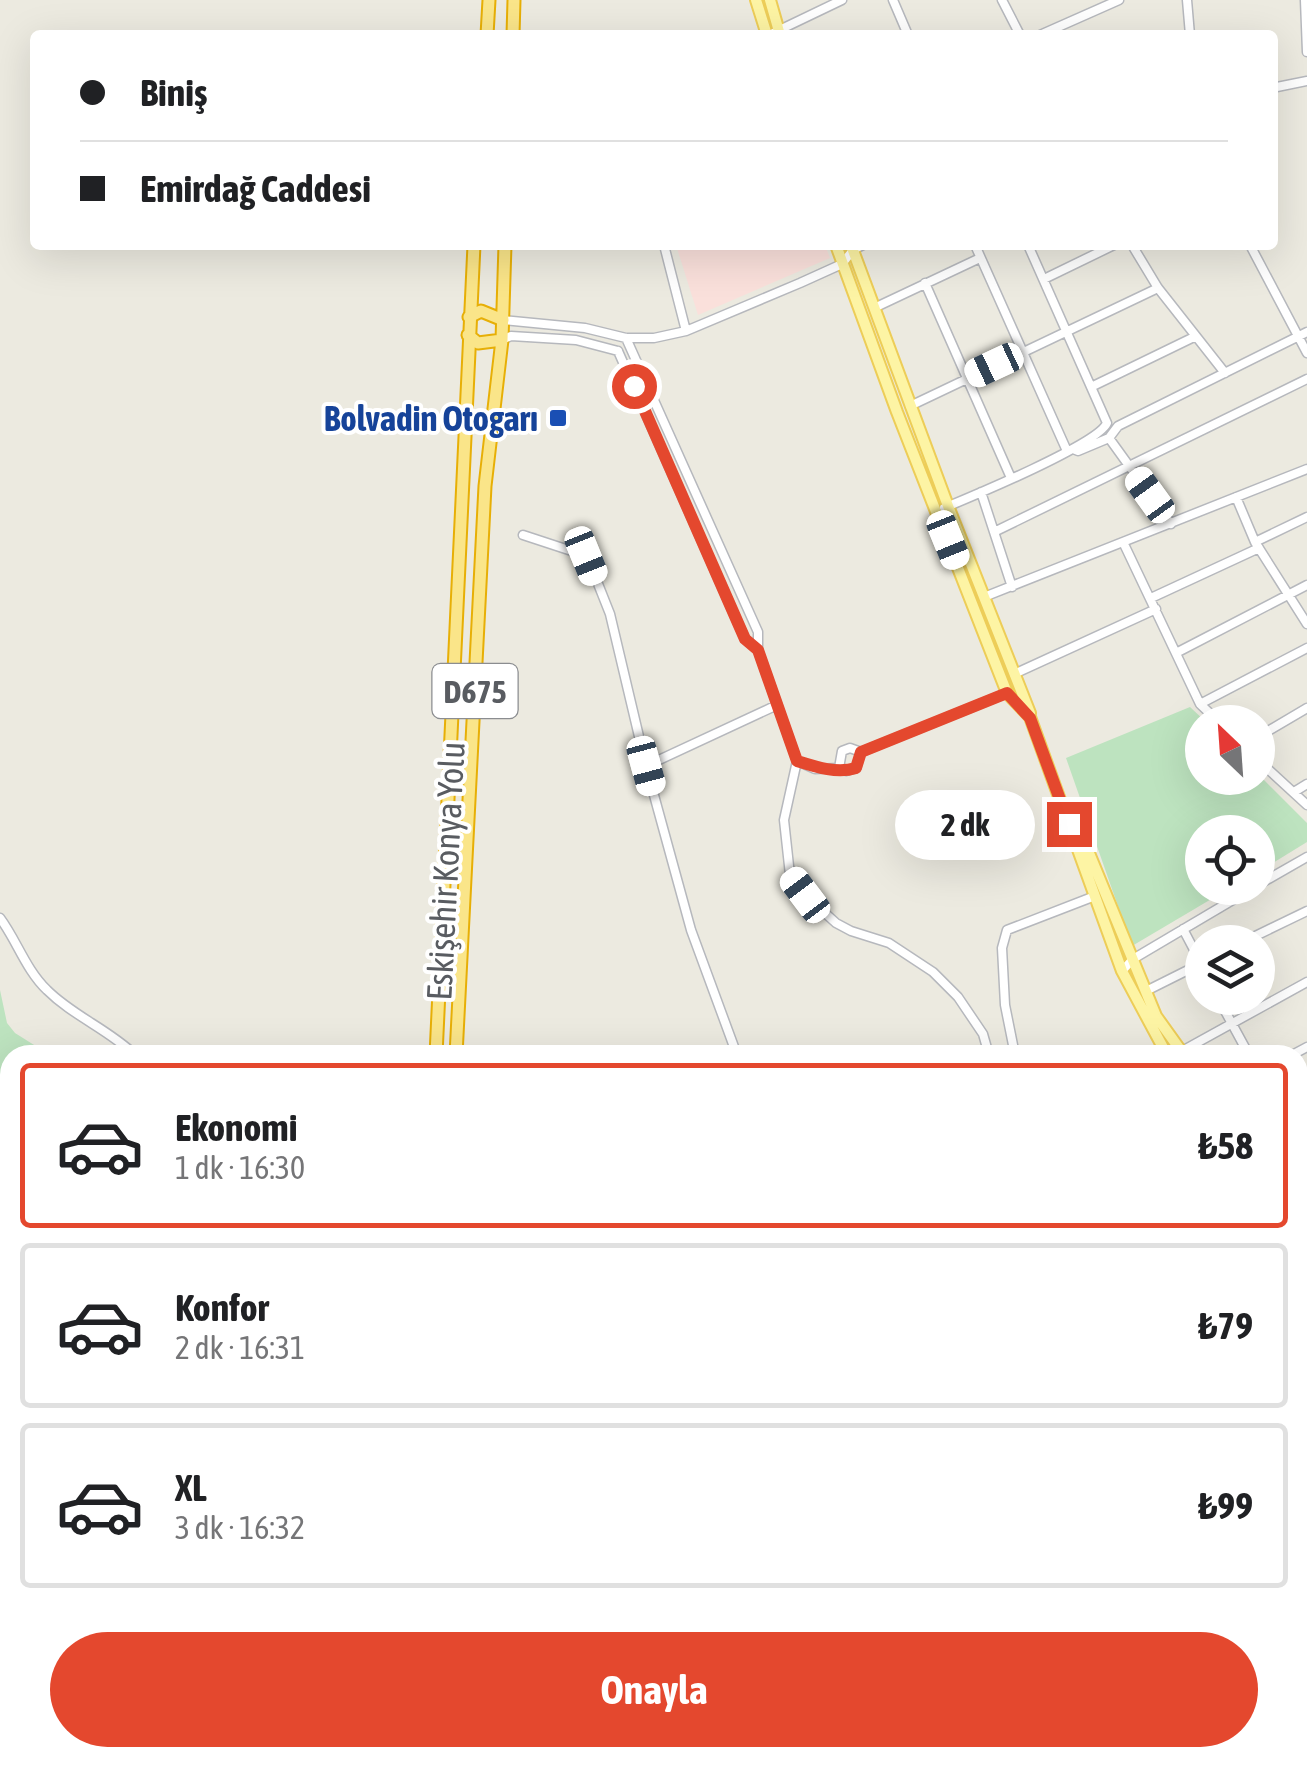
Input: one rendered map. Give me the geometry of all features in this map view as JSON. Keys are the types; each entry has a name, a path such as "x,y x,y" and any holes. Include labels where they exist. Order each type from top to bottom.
{"highway":[{"path":"487,30 489,0"},
{"path":"512,30 514,0"},
{"name":"D675","path":"468,327 474,250"},
{"name":"D675","path":"457,1045 485,486 502,340 505,250"},
{"path":"502,340 478,344 468,327 481,311 503,320"},
{"name":"Eskişehir Konya Yolu","path":"436,1045 468,327"}],"main road":[{"path":"756,0 772,30"},
{"path":"770,0 774,30"},
{"path":"838,250 1007,693 1030,718 1122,971 1162,1045"},
{"path":"857,250 910,406 1014,674 1156,1016 1177,1045"}],"street":[{"path":"782,30 842,0"},
{"path":"893,0 906,30"},
{"path":"1002,0 1017,30"},
{"path":"1051,30 1117,0"},
{"path":"1187,0 1190,30"},
{"path":"1305,0 1307,52"},
{"path":"1278,87 1307,81"},
{"path":"665,250 686,330"},
{"path":"503,320 585,328 626,338 654,338 686,330 842,264 854,250"},
{"path":"977,250 1021,352 1070,450"},
{"path":"936,511 1070,450 1103,431 1107,422 1030,250"},
{"path":"1044,280 1104,250"},
{"path":"1135,250 1158,288 1225,373"},
{"path":"1253,250 1303,334 1307,354"},
{"path":"874,308 980,258"},
{"path":"926,283 1011,478"},
{"path":"910,406 1158,288"},
{"path":"1070,450 1078,451 1109,438 1118,426 1303,334"},
{"path":"502,340 511,336 576,340 618,351"},
{"path":"1091,387 1194,337"},
{"path":"618,351 626,338"},
{"path":"626,338 758,632 758,650 797,761 784,820 790,875 805,895 836,923 889,942 934,972 958,996 986,1045"},
{"path":"618,351 745,639 758,650"},
{"path":"994,532 1307,379"},
{"path":"1109,438 1171,524"},
{"path":"984,597 1307,469"},
{"path":"981,492 1012,587"},
{"path":"1236,497 1257,545 1307,624"},
{"path":"1151,598 1307,517"},
{"path":"523,535 586,556 610,614 691,930 733,1045"},
{"path":"1123,542 1200,704 1307,648"},
{"path":"1176,653 1307,585"},
{"path":"1014,674 1156,609"},
{"path":"839,768 842,750 861,752 1007,693"},
{"path":"646,766 775,706"},
{"path":"1275,728 1307,708"},
{"path":"797,761 815,769 846,771 856,768 861,752"},
{"path":"1275,775 1307,805"},
{"path":"1294,792 1307,784"},
{"path":"1275,874 1307,856"},
{"path":"1013,1045 1005,1005 1002,948 1007,930 1095,896"},
{"path":"1122,971 1133,959 1223,905"},
{"path":"1275,926 1307,910"},
{"path":"0,918 34,976 48,992 124,1045"},
{"path":"1183,929 1185,933"},
{"path":"1146,992 1185,972"},
{"path":"1198,1045 1307,982"},
{"path":"1226,1015 1243,1045"}],"shaded area":[{"path":"678,250 827,250 830,258 698,315"}],"green space":[{"path":"1185,709 1185,795 1275,795 1275,791 1307,823 1307,842 1275,862 1275,815 1185,815 1185,905 1201,905 1132,946 1066,758"},
{"path":"0,990 7,1023 34,1045 0,1045"}],"place":[{"name":"Bolvadin Otogarı","path":"558,418"}],"route":[{"path":"634,386 745,639 758,650 797,761 815,769 856,768 861,752 1007,693 1030,718 1069,824"}]}
